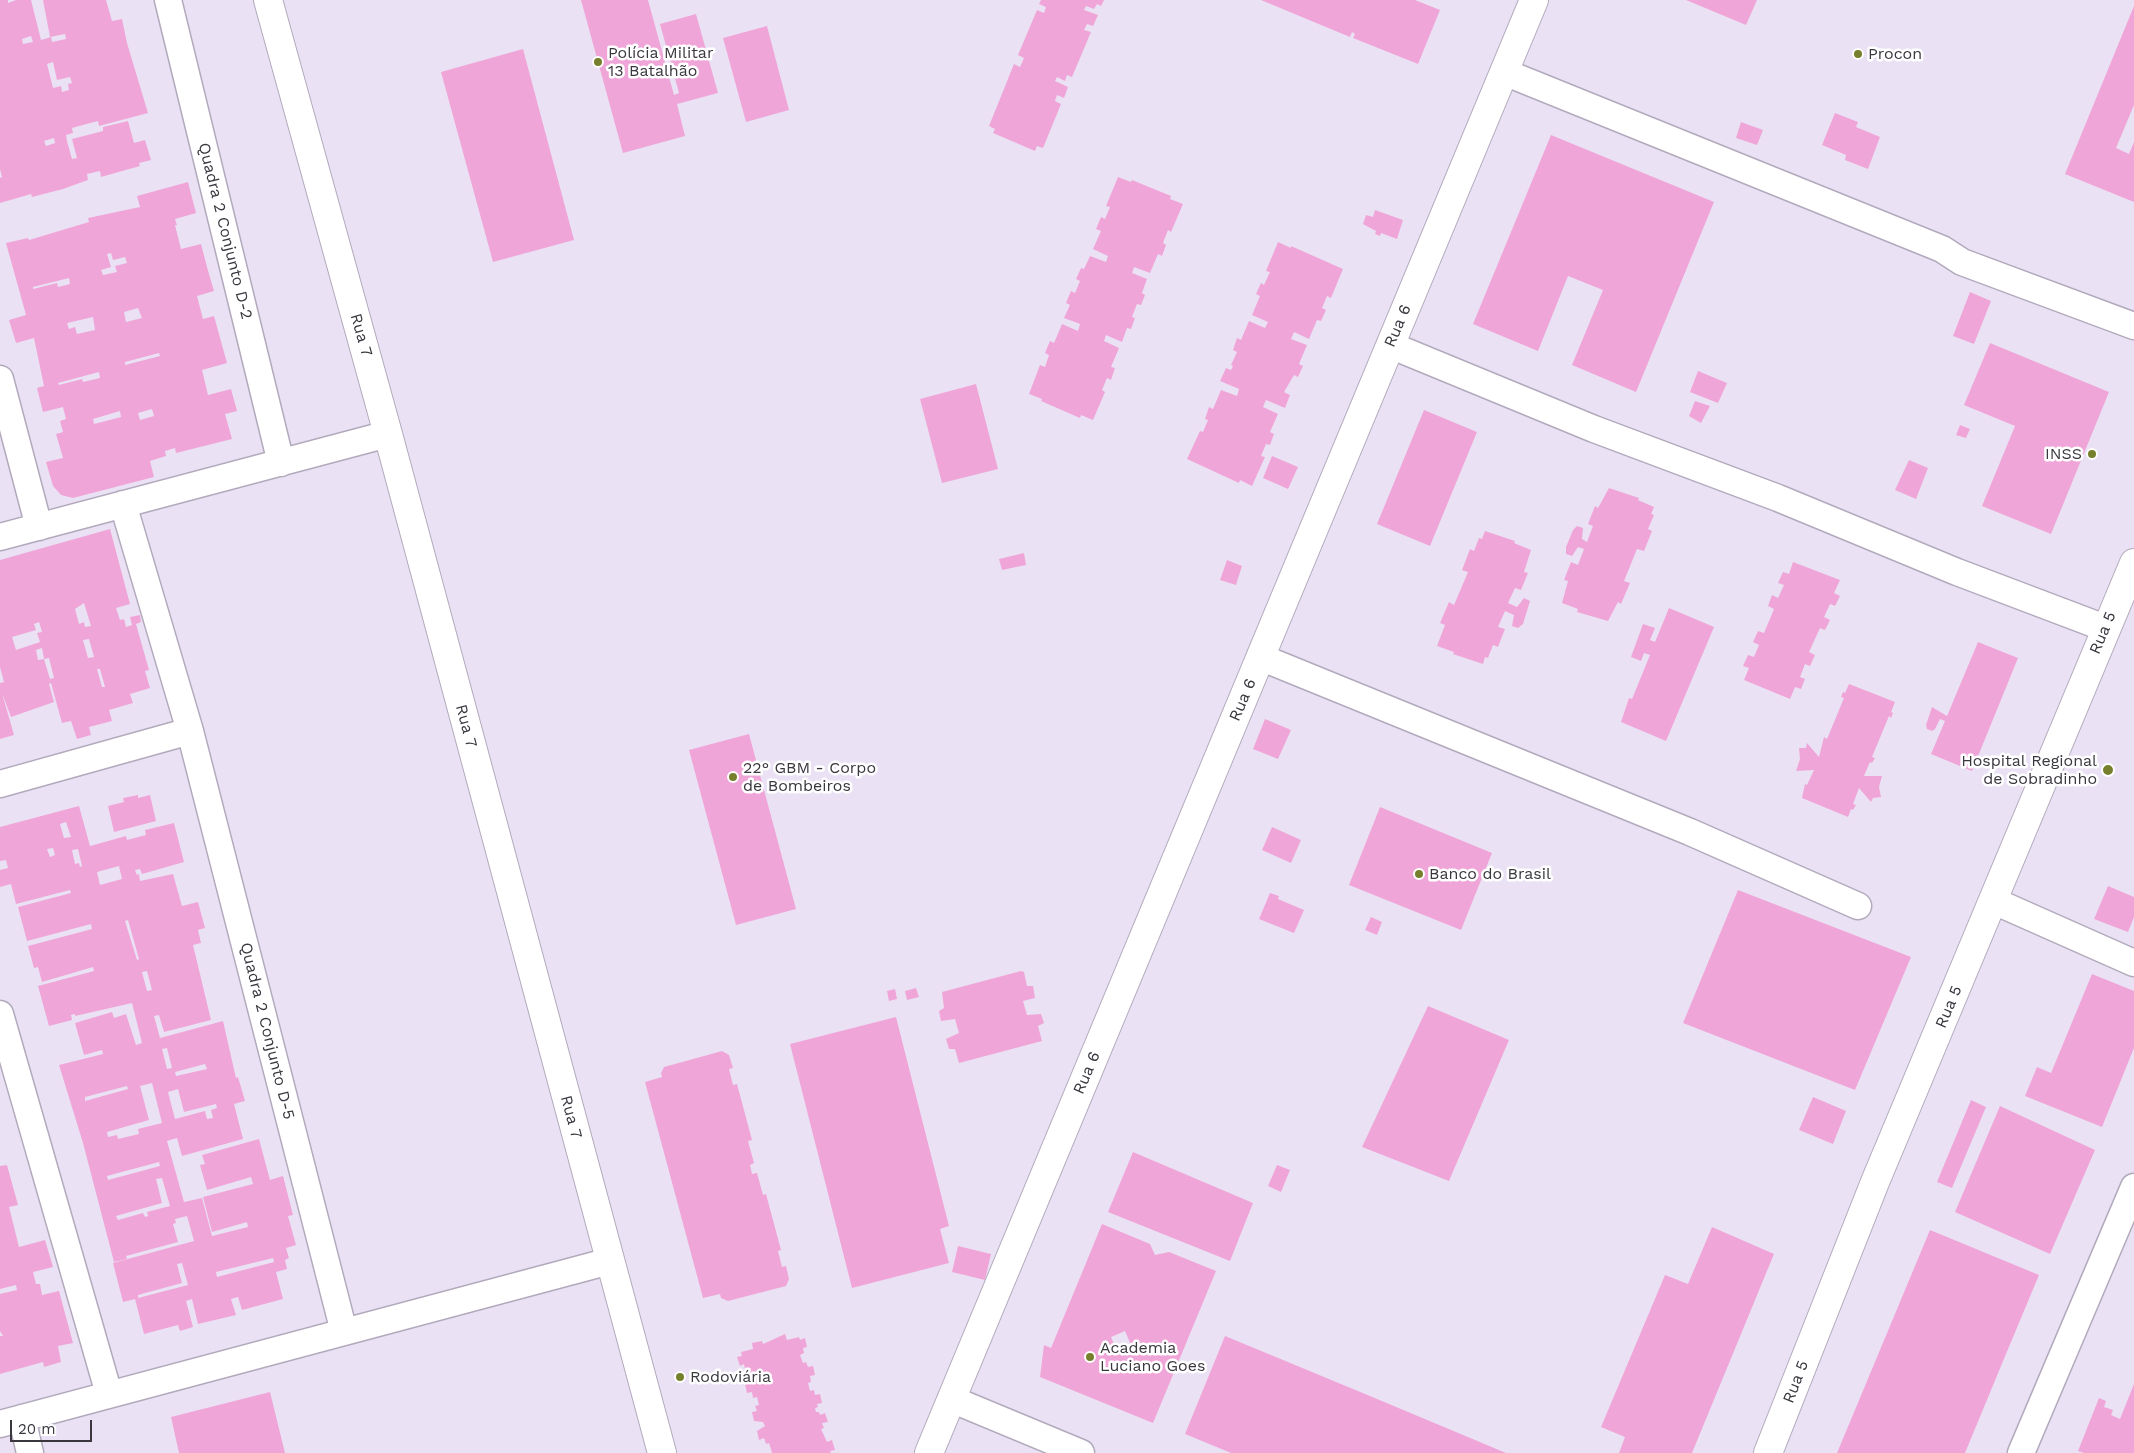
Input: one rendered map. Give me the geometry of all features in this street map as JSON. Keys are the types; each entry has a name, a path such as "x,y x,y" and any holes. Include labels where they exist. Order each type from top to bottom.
{"street":[{"name":"Quadra 2 Conjunto D-2","path":"168,0 282,463"},
{"name":"Rua 7","path":"268,0 388,434 662,1453"},
{"name":"Rua 6","path":"929,1453 1534,0"},
{"path":"1504,72 1942,249 1962,262 2134,326"},
{"path":"1390,345 1594,429 1778,498 1957,572 2105,628"},
{"path":"0,379 39,527"},
{"path":"0,537 388,434"},
{"name":"Quadra 2 Conjunto D-5","path":"123,504 190,731 344,1332"},
{"name":"Rua 5","path":"1768,1453 1874,1182 1994,900 2105,628 2134,563"},
{"path":"1260,657 1690,832 1858,906"},
{"path":"0,784 190,731"},
{"path":"1994,900 2134,963"},
{"path":"0,1014 109,1394"},
{"path":"2025,1452 2134,1187"},
{"path":"30,1453 11,1421 610,1261"},
{"path":"951,1399 1081,1453"}],"building":[{"path":"0,0 8,0 8,3 16,0 31,0 41,40 51,37 52,42 66,39 65,34 50,37 43,0 106,0 112,21 122,19 127,43 148,113 99,126 98,121 72,128 73,133 66,135 72,159 77,158 72,139 103,131 103,127 128,121 134,143 145,140 151,160 139,163 140,166 101,177 100,171 87,174 88,180 63,189 32,197 31,194 0,203 0,178 2,177 0,169","holes":["31,36 33,42 23,44 22,39","53,62 57,80 70,77 72,83 68,84 69,90 62,92 61,86 53,88 47,64","54,138 55,143 46,146 44,141"]},
{"path":"581,0 648,0 674,95 679,93 660,24 696,14 718,93 677,104 685,136 623,153"},
{"path":"1041,0 1104,0 1101,6 1097,4 1094,9 1086,6 1084,10 1098,15 1093,26 1087,24 1084,30 1091,32 1072,77 1067,75 1065,81 1057,77 1055,81 1068,87 1064,98 1057,95 1055,101 1061,104 1043,148 1037,146 1035,151 993,133 995,129 989,126 1014,64 1020,67 1024,58 1018,55 1037,10 1044,13 1046,7 1039,4"},
{"path":"1261,0 1415,0 1440,10 1418,64 1353,38 1355,34 1352,32 1350,37"},
{"path":"1686,0 1757,0 1746,25"},
{"path":"2134,6 2134,105 2116,148 2129,154 2134,142 2134,202 2065,174"},
{"path":"767,26 789,110 746,122 723,38"},
{"path":"523,49 574,240 493,262 441,72"},
{"path":"1835,113 1858,122 1856,127 1880,137 1868,169 1845,160 1846,155 1822,145"},
{"path":"1741,122 1763,130 1757,145 1736,138"},
{"path":"1551,135 1714,202 1636,392 1572,365 1603,290 1568,276 1538,351 1473,324"},
{"path":"1118,177 1131,182 1132,180 1171,196 1170,199 1183,204 1171,232 1168,230 1163,243 1166,245 1162,256 1158,254 1150,273 1134,267 1132,273 1147,279 1142,293 1145,295 1141,305 1137,304 1132,317 1135,318 1131,329 1127,328 1122,342 1106,335 1104,341 1119,348 1111,367 1115,368 1111,380 1107,378 1102,390 1105,392 1093,420 1081,415 1080,418 1029,394 1040,365 1045,367 1049,355 1045,353 1050,341 1054,343 1062,324 1078,331 1080,324 1064,318 1070,305 1066,303 1071,291 1075,293 1080,281 1076,279 1081,268 1084,269 1090,256 1106,262 1108,256 1093,249 1101,231 1096,229 1101,217 1105,219 1110,207 1106,206"},
{"path":"188,182 196,213 175,219 177,225 175,225 181,249 201,244 214,291 197,296 203,319 214,316 227,363 202,370 208,395 231,389 237,411 225,414 232,439 176,453 175,448 165,451 166,456 150,461 154,477 73,498 61,495 53,486 46,462 63,458 56,434 63,432 60,421 66,419 63,407 43,412 37,388 44,386 34,338 16,343 9,320 26,315 6,243 28,238 29,240 89,222 88,218 140,207 137,196","holes":["111,253 113,260 125,257 127,263 115,266 117,272 103,275 101,270 111,267 107,254","69,278 70,284 58,287 57,283 33,289 33,287","138,308 142,318 126,322 124,312","93,317 95,330 77,334 75,327 69,329 67,323","159,353 160,356 125,365 125,362","99,372 100,378 83,382 82,379 59,385 58,383","152,409 154,416 140,420 138,413","120,411 121,417 94,424 93,419"]},
{"path":"1375,210 1403,220 1397,239 1381,233 1380,236 1375,234 1376,231 1363,224 1366,215 1373,217"},
{"path":"1278,242 1343,269 1331,298 1327,296 1322,308 1326,310 1321,321 1317,320 1309,339 1294,332 1291,339 1307,345 1299,364 1303,366 1298,377 1294,375 1284,392 1290,395 1285,408 1266,400 1263,407 1278,414 1270,432 1274,434 1270,445 1266,444 1261,456 1265,457 1252,486 1240,480 1239,483 1187,459 1200,431 1203,432 1208,420 1205,419 1209,407 1213,409 1221,390 1237,396 1239,389 1220,381 1226,368 1231,370 1233,366 1231,365 1237,352 1233,350 1237,338 1241,340 1249,321 1265,328 1268,322 1252,315 1260,296 1256,294 1261,283 1264,285 1270,272 1266,271"},
{"path":"1970,292 1991,301 1974,344 1953,336"},
{"path":"1990,343 2109,392 2051,534 1982,506 2015,426 1964,405"},
{"path":"1698,371 1727,383 1718,403 1690,392"},
{"path":"976,384 998,469 942,483 920,399"},
{"path":"1695,401 1710,406 1701,423 1689,416"},
{"path":"1424,410 1477,432 1430,546 1377,524"},
{"path":"1960,425 1970,429 1966,438 1956,435"},
{"path":"1272,456 1298,467 1288,489 1263,478"},
{"path":"1909,460 1928,468 1916,499 1895,490"},
{"path":"1609,488 1639,498 1638,500 1654,507 1651,514 1654,515 1648,529 1652,531 1644,551 1637,549 1624,581 1630,583 1621,604 1618,602 1608,621 1577,612 1578,609 1562,603 1568,581 1564,580 1571,562 1578,565 1584,549 1578,547 1572,556 1566,554 1566,547 1573,530 1577,526 1583,528 1582,539 1587,542 1593,526 1588,524 1595,506 1598,508"},
{"path":"110,529 130,604 116,608 120,620 124,619 126,627 132,625 130,617 140,615 141,622 136,624 149,670 145,671 150,688 130,694 133,703 109,710 112,721 89,727 91,735 77,739 71,721 62,723 51,683 49,684 54,702 11,717 2,693 14,735 0,739 0,683 4,682 0,667 0,560","holes":["84,603 91,626 85,627 84,622 79,624 75,609","39,622 42,632 37,633 40,642 16,650 12,637 36,630 34,624","89,639 94,657 88,658 83,640","42,648 44,659 38,660 36,650","49,658 54,678 50,679 44,659","97,669 100,669 105,687 102,687"]},
{"path":"1485,531 1515,541 1514,543 1531,550 1524,572 1528,573 1521,590 1515,588 1508,603 1517,607 1524,598 1530,601 1523,624 1518,628 1512,626 1514,615 1505,611 1498,627 1505,629 1498,647 1493,645 1488,658 1485,657 1483,664 1453,654 1454,652 1437,646 1445,625 1440,623 1449,602 1454,605 1468,572 1462,570 1470,549 1474,551 1479,538 1482,539"},
{"path":"1024,553 1026,565 1002,570 999,559"},
{"path":"1227,560 1242,566 1236,585 1220,580"},
{"path":"1793,562 1840,580 1834,593 1840,596 1835,606 1830,604 1824,617 1830,620 1825,630 1820,628 1809,652 1815,655 1810,666 1805,664 1800,677 1805,679 1801,689 1795,687 1790,699 1744,680 1749,668 1743,666 1748,655 1754,657 1759,645 1753,642 1758,631 1764,633 1774,609 1768,606 1772,595 1778,598 1784,585 1778,583 1783,572 1789,574"},
{"path":"1669,608 1714,627 1666,741 1621,722 1629,698 1632,699 1650,655 1644,653 1641,661 1631,657 1643,624 1655,628 1650,640 1655,642"},
{"path":"1978,642 2018,658 1972,771 1931,754 1945,721 1940,719 1932,731 1927,729 1926,725 1932,707 1947,716"},
{"path":"1849,684 1895,702 1891,718 1889,716 1872,757 1875,758 1872,763 1870,762 1864,776 1882,776 1879,787 1881,797 1873,798 1871,802 1859,788 1853,804 1856,805 1853,810 1851,809 1848,817 1802,798 1805,784 1807,785 1814,770 1796,771 1800,759 1799,748 1806,748 1807,743 1819,757 1824,737 1827,739 1844,698 1841,697 1843,692 1845,693"},
{"path":"1265,719 1291,730 1278,759 1253,749"},
{"path":"749,734 796,909 736,925 689,750"},
{"path":"138,795 138,798 150,795 156,821 114,832 108,806 124,802 123,798"},
{"path":"79,806 90,846 126,836 127,840 146,835 145,830 174,823 184,862 142,874 140,869 135,870 137,875 139,874 140,881 173,874 182,906 198,902 205,928 198,930 201,943 193,945 211,1020 164,1032 159,1015 154,1016 160,1038 223,1021 236,1078 238,1077 245,1101 234,1104 243,1139 182,1156 177,1138 167,1141 184,1202 202,1198 212,1236 248,1227 247,1222 212,1232 203,1197 253,1184 251,1177 207,1190 200,1165 205,1164 202,1155 259,1139 270,1180 283,1176 293,1215 288,1216 296,1245 286,1248 289,1258 285,1260 287,1269 276,1272 283,1299 242,1310 238,1297 231,1299 236,1315 198,1324 192,1299 186,1301 193,1327 180,1331 178,1325 144,1334 135,1299 123,1302 113,1263 194,1241 187,1216 175,1219 176,1223 173,1224 178,1242 126,1256 127,1259 114,1262 83,1143 59,1065 103,1054 102,1050 84,1055 75,1023 112,1012 114,1018 126,1014 136,1045 142,1043 132,1003 75,1016 75,1014 71,1015 72,1020 49,1026 38,986 94,971 93,967 42,982 38,967 34,968 28,946 92,929 91,924 27,941 18,907 71,893 70,890 16,904 11,884 0,887 0,870 8,868 6,860 0,861 0,827","holes":["66,822 71,837 64,838 60,824","53,848 55,855 50,857 47,849","78,849 82,866 80,867 79,863 75,864 72,850","119,866 122,879 100,885 97,872","128,920 139,959 137,960 125,921","147,971 152,990 147,991 142,972","167,1048 172,1068 167,1069 162,1049","205,1064 207,1069 176,1076 175,1072","152,1083 162,1123 138,1129 139,1134 118,1139 117,1135 108,1137 107,1132 149,1120 140,1086","127,1086 128,1089 85,1101 85,1097","178,1089 184,1112 216,1104 217,1108 211,1110 213,1118 207,1119 205,1111 175,1119 168,1092","159,1162 160,1166 108,1180 107,1176","162,1178 170,1206 147,1212 148,1216 145,1217 143,1213 118,1220 116,1216 162,1203 156,1179","273,1258 274,1262 217,1277 216,1272","182,1263 188,1285 138,1298 138,1295 182,1283 177,1264"]},
{"name":"Banco do Brasil","path":"1380,807 1492,853 1461,930 1349,885"},
{"path":"1272,827 1301,840 1291,863 1262,850"},
{"path":"2108,886 2134,897 2134,917 2128,932 2094,919"},
{"path":"1738,890 1911,957 1855,1090 1683,1023"},
{"path":"1270,893 1279,896 1278,899 1304,910 1294,933 1259,919"},
{"path":"1371,917 1382,922 1377,935 1365,930"},
{"path":"1021,971 1024,972 1027,986 1033,986 1035,998 1023,1001 1027,1015 1041,1014 1044,1023 1038,1026 1042,1041 959,1063 955,1049 949,1049 946,1039 959,1033 955,1019 941,1021 939,1011 944,1008 942,992"},
{"path":"2092,974 2134,991 2134,1048 2102,1127 2025,1096 2037,1067 2051,1073"},
{"path":"916,988 919,997 907,1000 905,991"},
{"path":"895,989 897,999 889,1001 887,991"},
{"path":"1428,1006 1509,1040 1449,1181 1362,1147"},
{"path":"896,1017 949,1226 940,1229 949,1263 852,1288 790,1044"},
{"path":"722,1051 729,1055 733,1068 729,1069 733,1085 737,1084 752,1140 748,1141 754,1163 750,1165 752,1174 757,1173 763,1195 766,1194 781,1250 778,1251 782,1267 786,1266 789,1279 786,1286 728,1301 721,1298 720,1294 703,1298 645,1082 662,1077 661,1073 664,1067"},
{"path":"1813,1097 1846,1111 1833,1144 1799,1130"},
{"path":"1971,1100 1986,1107 1952,1188 1937,1182"},
{"path":"2000,1106 2095,1150 2050,1254 1955,1212"},
{"path":"1133,1152 1253,1203 1230,1261 1108,1212"},
{"path":"7,1165 18,1205 9,1207 19,1247 45,1240 53,1267 33,1272 36,1284 40,1284 42,1295 59,1291 73,1343 58,1346 61,1362 44,1367 43,1362 0,1374 0,1336 3,1336 0,1331 0,1294 17,1290 16,1285 0,1289 0,1166"},
{"path":"1277,1165 1290,1170 1281,1192 1268,1186"},
{"path":"1102,1224 1150,1244 1155,1255 1169,1252 1216,1271 1153,1423 1040,1377 1044,1345 1051,1348","holes":["1125,1331 1131,1345 1117,1351 1111,1337"]},
{"path":"1712,1227 1774,1254 1692,1453 1619,1453 1625,1437 1601,1427 1665,1275 1688,1284"},
{"path":"1930,1230 2039,1275 1965,1453 1837,1453"},
{"path":"958,1246 991,1254 985,1280 952,1272"},
{"path":"785,1334 787,1340 799,1337 800,1340 805,1338 807,1347 803,1348 804,1353 800,1355 803,1363 806,1362 808,1367 813,1366 815,1375 810,1376 811,1382 808,1383 810,1391 814,1390 815,1395 820,1394 822,1403 817,1404 818,1407 815,1408 816,1412 819,1412 820,1415 825,1413 828,1422 822,1423 824,1428 821,1429 827,1442 832,1440 835,1450 830,1451 831,1453 772,1453 769,1443 766,1444 764,1438 759,1440 757,1431 765,1426 763,1422 754,1421 752,1412 757,1411 755,1406 759,1405 757,1397 753,1398 752,1392 747,1393 745,1384 749,1383 748,1378 751,1377 749,1368 745,1369 744,1364 740,1366 737,1357 742,1356 741,1352 753,1349 752,1343 762,1341 763,1344"},
{"path":"1225,1336 1506,1453 1231,1453 1185,1434"},
{"path":"2134,1384 2134,1453 2084,1453 2078,1451 2099,1398 2106,1401 2104,1407 2113,1410 2111,1415 2120,1419"},
{"path":"270,1392 285,1453 179,1453 171,1417"}],"place":[{"name":"Procon","path":"1858,54"},
{"name":"Polícia Militar 13 Batalhão","path":"598,62"},
{"name":"INSS","path":"2092,454"},
{"name":"Hospital Regional de Sobradinho","path":"2108,770"},
{"name":"22° GBM - Corpo de Bombeiros","path":"733,777"},
{"name":"Banco do Brasil","path":"1419,874"},
{"name":"Academia Luciano Goes","path":"1090,1357"},
{"name":"Rodoviária","path":"680,1377"}]}
